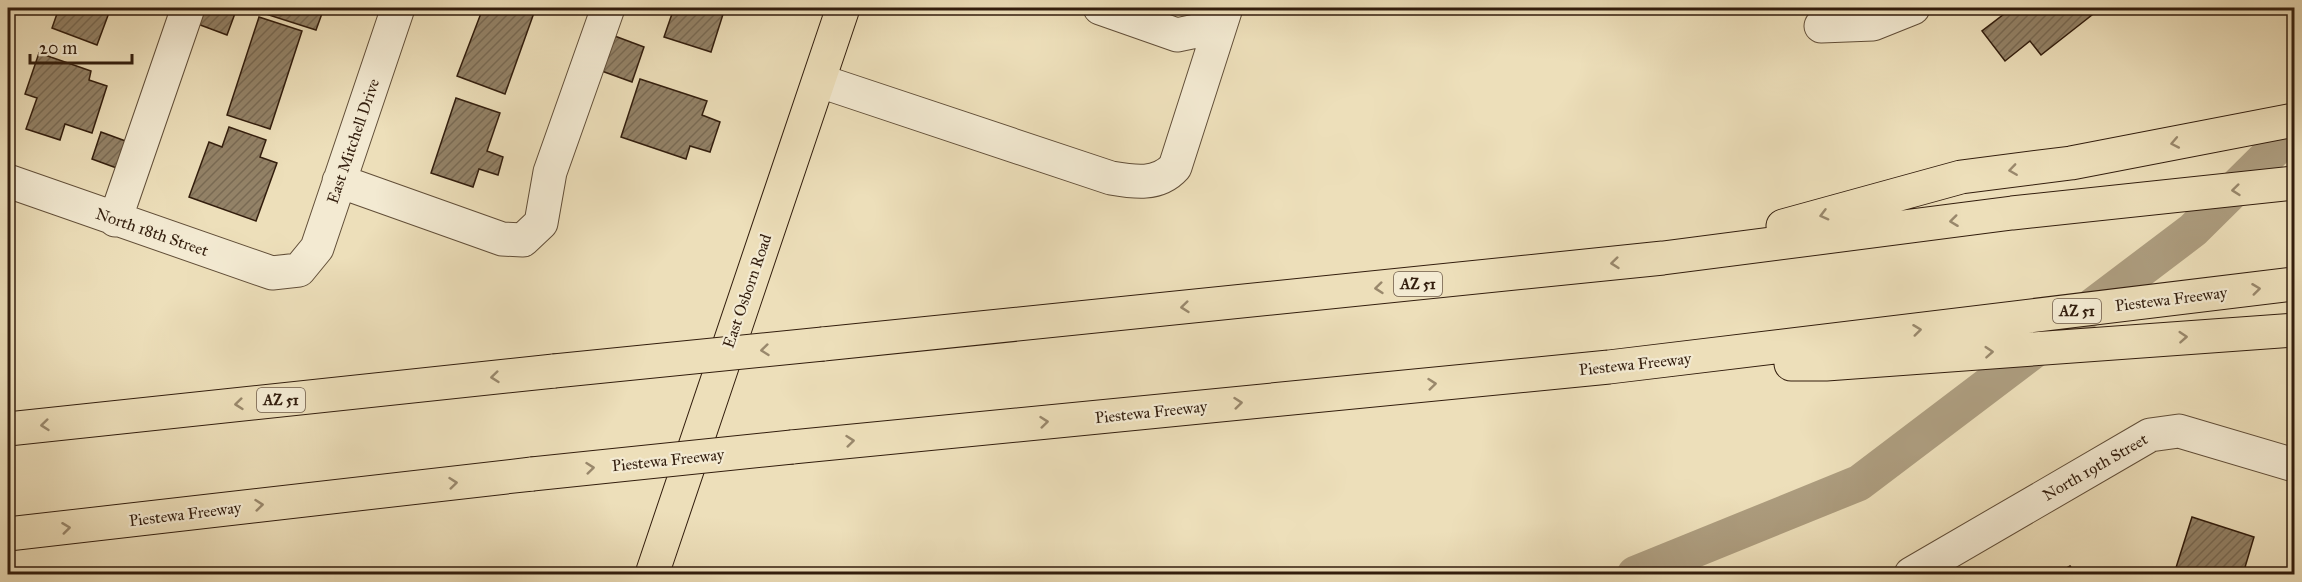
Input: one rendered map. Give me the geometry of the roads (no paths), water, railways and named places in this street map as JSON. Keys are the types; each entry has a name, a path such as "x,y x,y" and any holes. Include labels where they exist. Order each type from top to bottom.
{"main road":[{"name":"East Osborn Road","path":"652,574 843,8"},
{"path":"1663,258 1961,177 2071,162 2295,120"},
{"name":"AZ 51","path":"8,429 1663,258 2012,213 2295,183"},
{"name":"Piestewa Freeway","path":"8,534 532,474 1609,367 2295,284"},
{"path":"1609,367 1826,364 2295,330"}],"street":[{"path":"115,220 188,8"},
{"name":"East Mitchell Drive","path":"298,270 317,248 398,8"},
{"path":"339,181 502,239 523,240 541,223 550,172 608,8"},
{"path":"1100,8 1177,35 1223,17"},
{"path":"1188,8 1223,17"},
{"path":"1821,26 1873,24 1912,8"},
{"path":"820,81 1111,178 1134,182 1151,181 1166,176 1175,167 1223,17"},
{"name":"North 18th Street","path":"8,181 272,273 298,270"},
{"name":"North 19th Street","path":"1911,574 2150,435 2179,431 2295,465"}],"waterway":[{"path":"1635,574 1859,483 2193,230 2294,130"}]}
